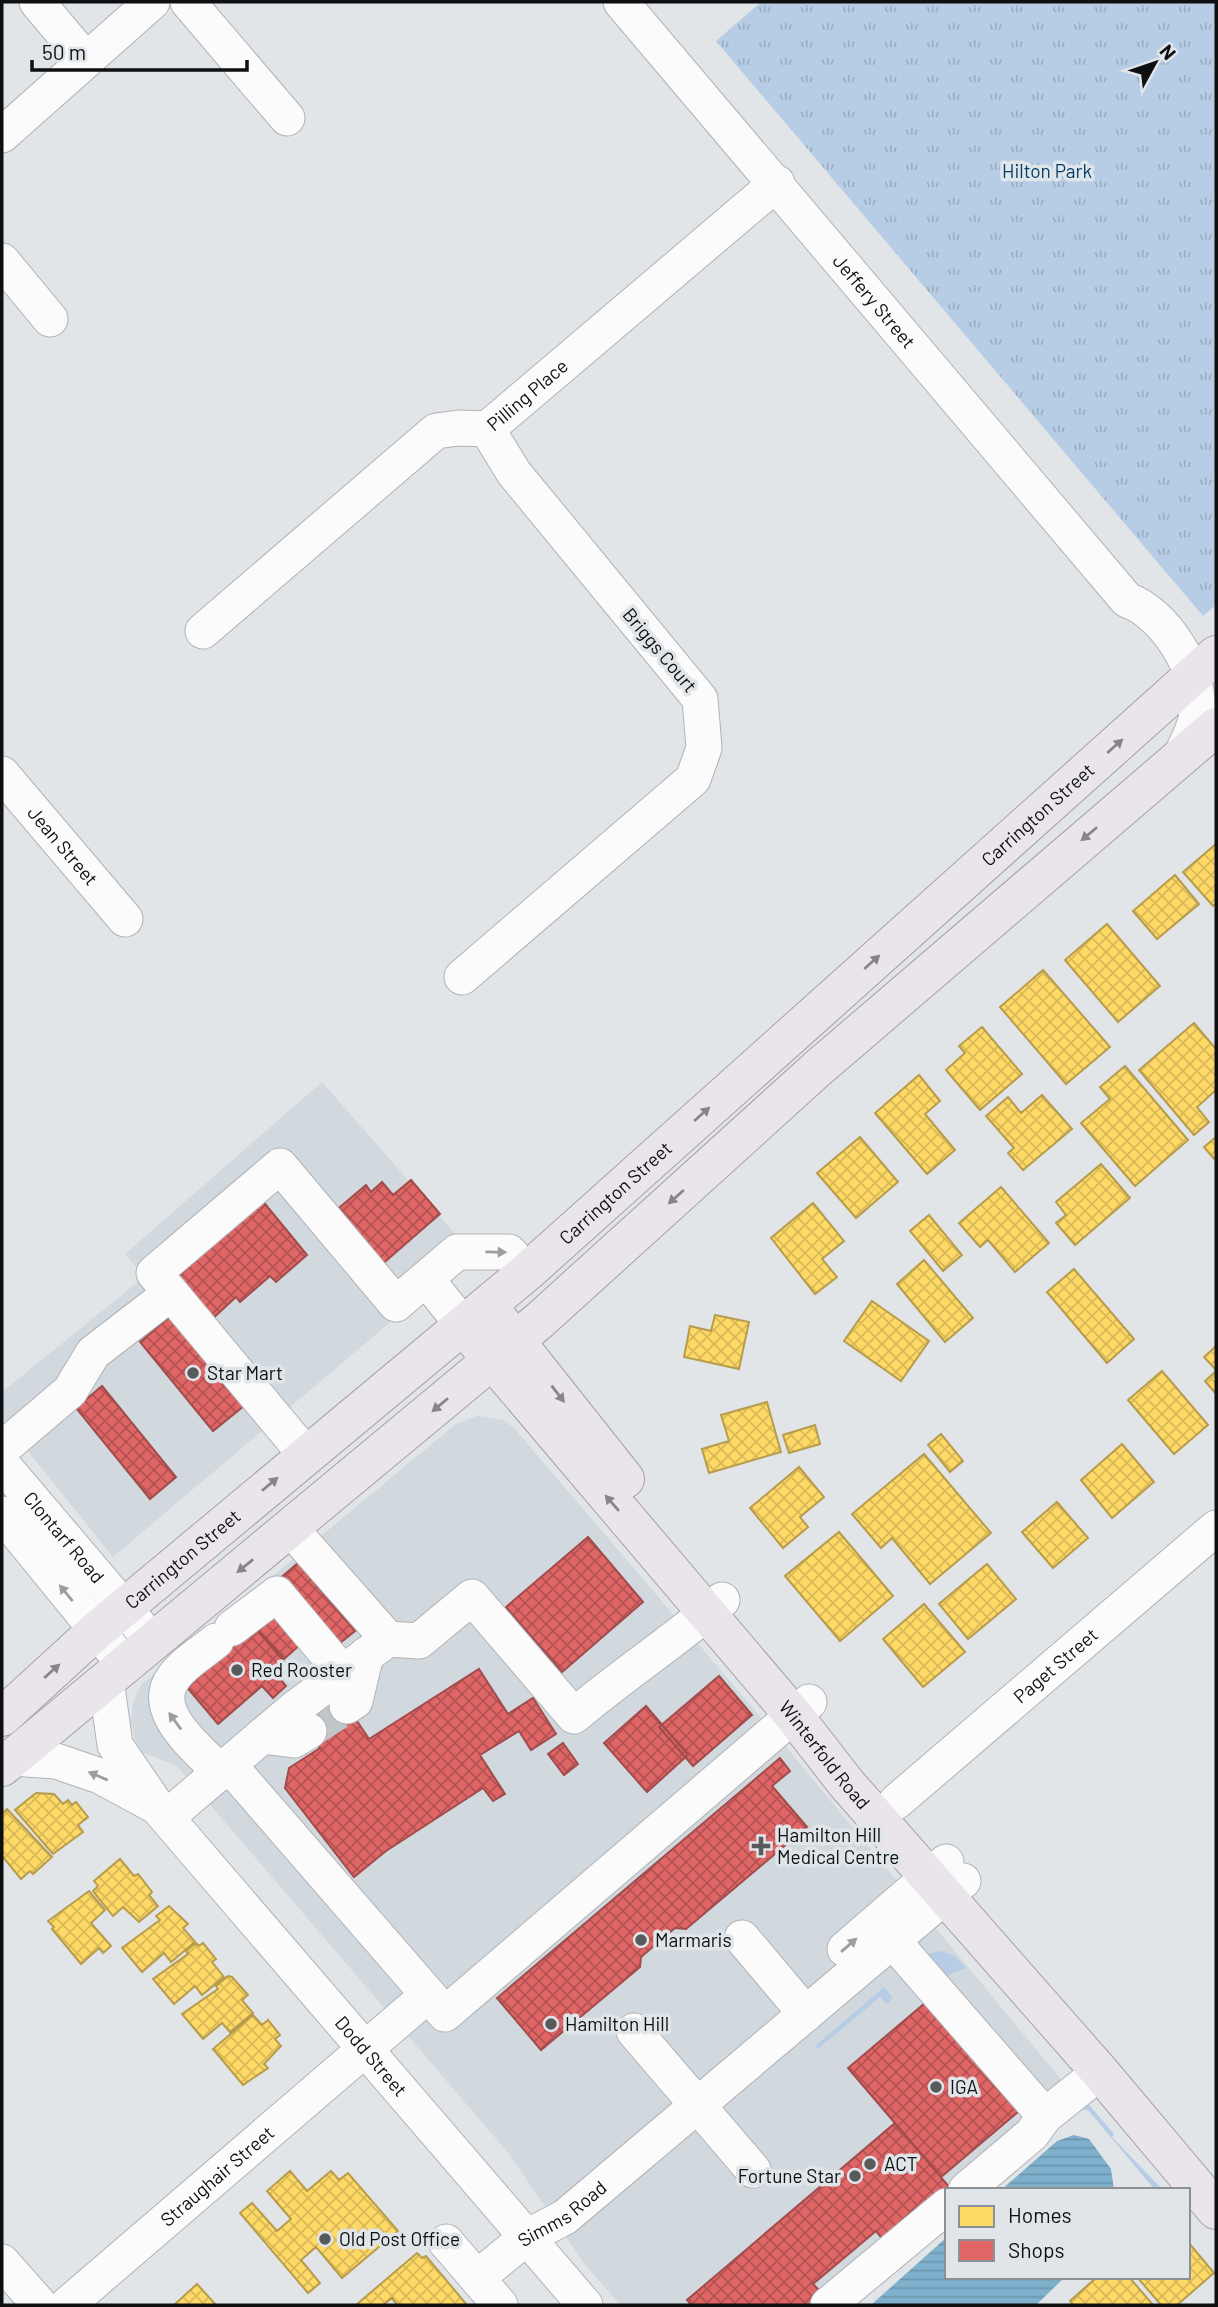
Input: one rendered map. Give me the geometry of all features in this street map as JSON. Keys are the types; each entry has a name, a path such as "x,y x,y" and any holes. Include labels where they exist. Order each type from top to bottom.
{"main road":[{"name":"Carrington Street","path":"2,1717 110,1619 527,1272 1208,671"},
{"path":"7,1762 504,1351 817,1069 1216,727"},
{"name":"Winterfold Road","path":"475,1316 1216,2210"},
{"name":"Winterfold Road","path":"802,1709 896,1802 945,1880 1216,2177"}],"street":[{"path":"37,2 85,60"},
{"path":"2,135 152,2"},
{"path":"188,2 287,118"},
{"name":"Jeffery Street","path":"621,2 777,183 1127,600 1145,606 1186,656 1208,671 1197,713 1180,757"},
{"name":"Pilling Place","path":"203,631 436,431 487,429 777,183"},
{"path":"2,261 50,319"},
{"name":"Briggs Court","path":"461,976 694,779 704,748 701,699 513,473 487,429"},
{"name":"Jean Street","path":"2,774 125,919"},
{"path":"306,1455 154,1273 280,1166 396,1304 457,1252 509,1252 527,1272"},
{"path":"426,1279 475,1316"},
{"path":"2,1449 70,1391 93,1353 171,1293"},
{"name":"Clontarf Road","path":"2,1464 110,1619 128,1662"},
{"name":"Clontarf Road","path":"2,1514 110,1619"},
{"path":"290,1528 361,1668"},
{"name":"Paget Street","path":"896,1802 1216,1528"},
{"path":"361,1668 277,1594 174,1676 166,1699 172,1720 224,1769 445,2014 802,1709"},
{"path":"163,1812 224,1769 262,1737 361,1668 419,1641 472,1597 574,1716 626,1672 714,1606"},
{"name":"Dodd Street","path":"128,1662 116,1745 163,1812 585,2305"},
{"path":"262,1737 294,1740 309,1731"},
{"name":"Dodd Street","path":"7,1762 57,1761 100,1776 163,1812"},
{"name":"Simms Road","path":"799,2005 892,1940 945,1880"},
{"name":"Simms Road","path":"477,2278 527,2236 565,2217 690,2097 945,1880"},
{"path":"742,1938 799,2005"},
{"path":"892,1940 1045,2116"},
{"name":"Straughair Street","path":"67,2305 428,1995"},
{"path":"634,2031 753,2170"},
{"path":"968,2188 1032,2134 1045,2116 1100,2072"},
{"path":"828,2305 945,2208"},
{"path":"446,2242 500,2305"},
{"path":"2,2262 40,2305"}],"shaded area":[{"path":"322,1082 472,1253 113,1557 2,1419 2,1392 144,1277 125,1254"},
{"path":"477,1416 504,1420 514,1428 787,1748 1082,2105 984,2188 945,2188 945,2221 846,2305 620,2305 583,2262 510,2155 176,1765 143,1753 135,1740 131,1722 133,1703 140,1686 456,1424"},
{"path":"1074,2135 1089,2139 1111,2169 1114,2188 1003,2188 1057,2141"},
{"path":"945,2239 945,2279 1063,2279 1036,2305 871,2305"}],"green space":[{"name":"Hilton Park","path":"761,2 1216,2 1216,605 1203,616 716,41"},
{"path":"939,1951 953,1955 966,1968 949,1975 933,1971 925,1955"},
{"path":"884,1987 893,1998 887,2004 880,1997 818,2049 815,2046"},
{"path":"1086,2101 1114,2134 1112,2137 1161,2188 1153,2188 1088,2110 1079,2109"}],"building: Homes":[{"path":"1216,844 1216,904 1213,906 1183,872"},
{"path":"1175,875 1199,904 1157,939 1133,911"},
{"path":"1107,924 1160,986 1118,1022 1065,960"},
{"path":"1043,970 1110,1047 1066,1084 1000,1007"},
{"path":"1194,1023 1216,1049 1216,1090 1197,1107 1209,1122 1194,1135 1139,1070"},
{"path":"982,1027 1022,1074 980,1110 946,1070 965,1053 959,1046"},
{"path":"1125,1066 1188,1140 1135,1186 1081,1123 1110,1099 1100,1087"},
{"path":"919,1075 940,1101 925,1114 955,1150 927,1174 875,1113"},
{"path":"1042,1095 1072,1129 1023,1170 1008,1153 1014,1148 986,1116 1008,1097 1021,1113"},
{"path":"860,1137 898,1182 856,1218 817,1173"},
{"path":"1216,1137 1216,1161 1204,1147"},
{"path":"1101,1164 1130,1198 1075,1245 1056,1223 1066,1215 1056,1202"},
{"path":"1001,1187 1049,1243 1015,1272 988,1240 980,1247 959,1223"},
{"path":"813,1203 844,1241 822,1259 837,1277 815,1294 771,1238"},
{"path":"929,1215 962,1255 943,1271 910,1231"},
{"path":"924,1260 973,1318 945,1342 897,1284"},
{"path":"1074,1269 1134,1339 1107,1363 1047,1292"},
{"path":"872,1301 929,1341 901,1381 844,1341"},
{"path":"715,1315 749,1322 739,1369 684,1357 690,1326 711,1331"},
{"path":"1216,1346 1216,1370 1204,1357"},
{"path":"1162,1371 1208,1425 1174,1454 1128,1400"},
{"path":"1216,1371 1216,1394 1205,1381"},
{"path":"767,1402 781,1452 709,1473 702,1449 729,1441 721,1415"},
{"path":"815,1425 820,1444 789,1453 783,1435"},
{"path":"941,1434 963,1461 950,1472 928,1445"},
{"path":"1122,1444 1154,1482 1112,1518 1081,1480"},
{"path":"924,1454 991,1533 930,1584 892,1538 881,1548 852,1514"},
{"path":"799,1467 824,1497 800,1517 808,1527 783,1548 750,1508"},
{"path":"1057,1502 1088,1538 1053,1568 1022,1532"},
{"path":"839,1532 893,1596 840,1641 785,1576"},
{"path":"987,1564 1016,1599 968,1639 939,1604"},
{"path":"924,1604 965,1652 923,1687 883,1639"},
{"path":"36,1793 54,1794 63,1804 68,1800 72,1805 76,1802 88,1817 78,1825 83,1832 53,1854 15,1810"},
{"path":"7,1809 52,1857 33,1874 30,1871 21,1879 2,1856 2,1814"},
{"path":"120,1859 134,1876 138,1874 152,1892 149,1895 158,1906 139,1922 123,1907 113,1916 93,1891 98,1886 94,1881"},
{"path":"89,1891 105,1910 91,1923 111,1946 103,1953 99,1948 81,1964 48,1921"},
{"path":"169,1906 188,1924 183,1928 195,1942 171,1962 164,1953 142,1972 122,1948 160,1920 156,1916"},
{"path":"196,1943 199,1946 203,1943 216,1959 212,1962 224,1977 202,1995 195,1986 174,2004 153,1979 188,1954 186,1951"},
{"path":"228,1976 248,1995 242,2000 253,2013 230,2032 222,2023 203,2039 182,2014 218,1989 216,1986"},
{"path":"253,2015 262,2025 268,2020 280,2035 275,2039 281,2046 264,2064 268,2068 243,2085 213,2049"},
{"name":"Old Post Office","path":"290,2171 307,2191 331,2171 339,2180 348,2173 398,2231 342,2278 316,2247 301,2260 320,2283 308,2293 240,2213 252,2203 277,2231 291,2219 267,2191"},
{"path":"1190,2244 1214,2273 1177,2305 1161,2305 1139,2279 1190,2279"},
{"path":"417,2253 422,2258 426,2256 467,2305 397,2305 392,2298 383,2305 356,2305"},
{"path":"1095,2279 1131,2279 1153,2305 1073,2305 1070,2301"},
{"path":"197,2284 216,2305 174,2305"}],"building: Shops":[{"path":"411,1180 440,1214 380,1266 334,1212 366,1185 371,1192 382,1182 393,1195"},
{"path":"261,1199 307,1255 276,1282 270,1276 240,1302 236,1297 211,1320 172,1274"},
{"name":"Star Mart","path":"172,1315 245,1405 213,1431 140,1342"},
{"path":"102,1386 176,1477 150,1499 76,1408"},
{"path":"588,1537 643,1602 562,1672 506,1607"},
{"path":"298,1563 355,1631 336,1646 279,1579"},
{"path":"274,1611 302,1643 284,1659 255,1626"},
{"name":"Red Rooster","path":"249,1621 287,1665 276,1674 286,1686 273,1698 262,1686 218,1724 180,1679"},
{"path":"479,1669 508,1714 533,1698 556,1734 531,1750 519,1731 480,1755 505,1794 493,1801 483,1788 386,1851 354,1877 285,1788 289,1768 320,1748 303,1722 341,1697 369,1739"},
{"path":"719,1676 752,1715 693,1766 659,1727"},
{"path":"646,1706 688,1755 647,1792 604,1743"},
{"path":"563,1743 578,1764 564,1775 548,1754"},
{"path":"780,1758 790,1771 772,1786 807,1827 686,1929 675,1928 641,1957 640,1967 541,2050 497,1998"},
{"name":"IGA","path":"931,1998 1024,2107 941,2177 848,2068"},
{"path":"895,2123 950,2188 945,2188 945,2192 885,2242 876,2231 813,2284 823,2294 810,2305 691,2305 687,2300"}],"tunnel":[{"path":"309,1731 347,1706"}],"place":[{"name":"Star Mart","path":"193,1373"},
{"name":"Red Rooster","path":"237,1670"},
{"name":"Hamilton Hill Medical Centre","path":"761,1846"},
{"name":"Marmaris","path":"641,1940"},
{"name":"Hamilton Hill","path":"551,2024"},
{"name":"IGA","path":"936,2087"},
{"name":"ACT","path":"870,2164"},
{"name":"Fortune Star","path":"855,2176"},
{"name":"Old Post Office","path":"325,2239"}]}
